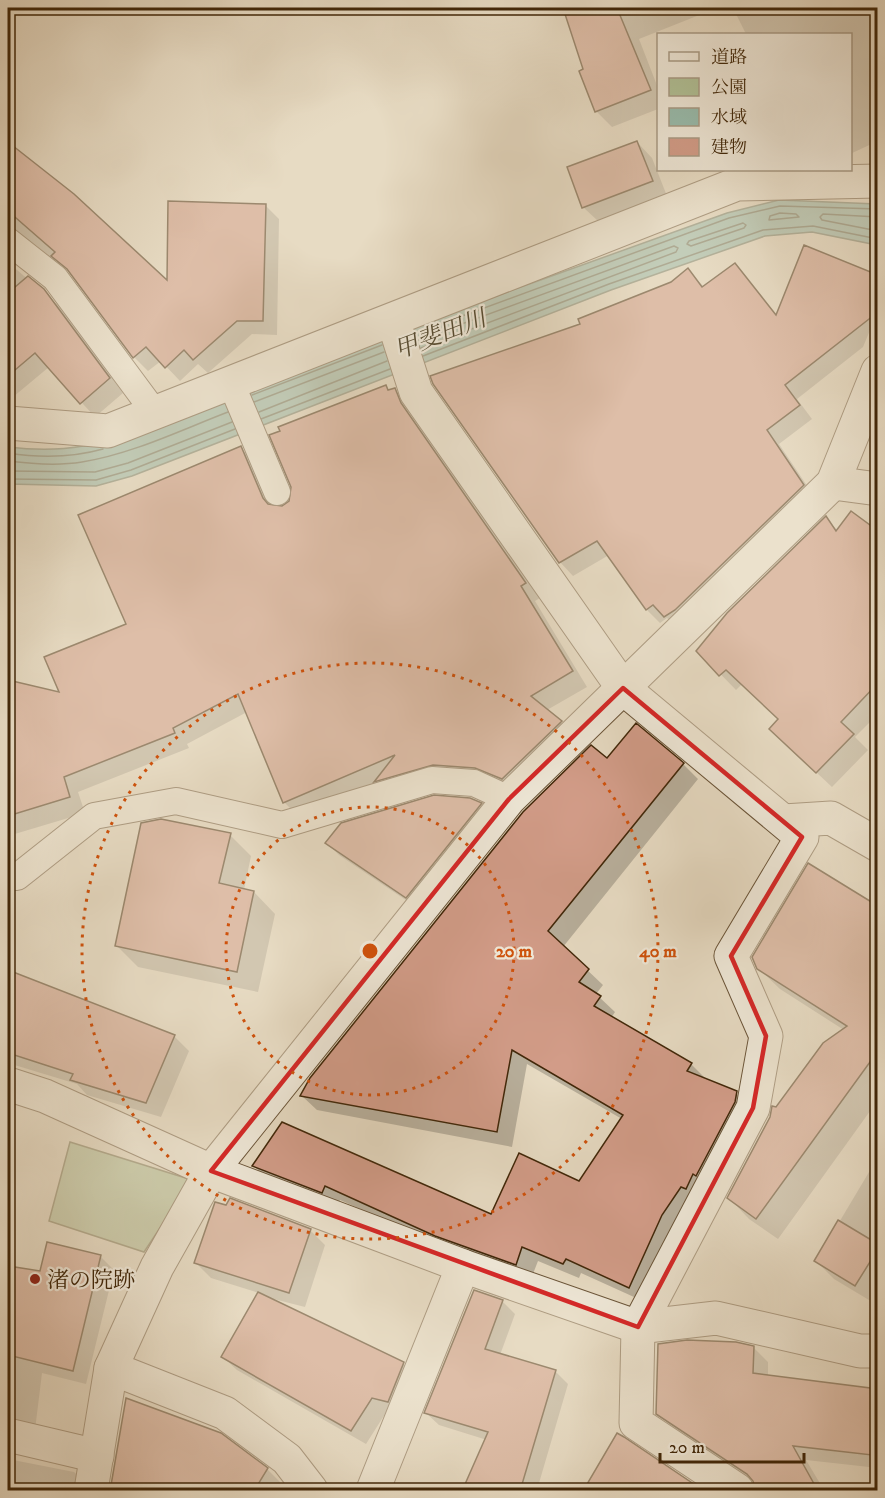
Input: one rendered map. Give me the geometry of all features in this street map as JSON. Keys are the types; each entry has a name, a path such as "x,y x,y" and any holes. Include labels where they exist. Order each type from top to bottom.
{"street":[{"path":"8,423 108,432 155,413 233,387 393,320 737,184 878,181"},
{"path":"393,320 416,392 623,688 802,837 731,956 766,1036 753,1107 638,1327 636,1423 737,1491"},
{"path":"91,1491 111,1368 158,1267 212,1172 509,799 833,483 878,371"},
{"path":"833,483 878,489"},
{"path":"784,821 831,818 878,844"},
{"path":"8,1084 45,1096 212,1172 462,1266 638,1327 716,1318 860,1351 878,1352"},
{"path":"372,1491 462,1266"},
{"path":"111,1368 225,1413 287,1459 310,1491"},
{"path":"8,1435 97,1456"}],"lane":[{"path":"8,241 55,278 155,413"},
{"path":"233,387 277,492"},
{"path":"8,875 17,877 94,816 176,801 282,825 432,780 474,783 509,799"}],"highlighted area":[{"path":"623,688 802,837 731,956 766,1036 753,1108 638,1327 211,1171 509,799"}],"green space":[{"path":"70,1142 192,1180 144,1252 49,1221"}],"water":[{"name":"甲斐田川","path":"779,200 877,204 877,245 812,232 765,236 611,290 132,476 96,486 8,484 8,447 64,448 91,445 119,438 507,292 727,213"}],"building":[{"path":"563,8 617,8 651,90 595,112 579,71 583,69"},
{"path":"637,141 653,181 582,208 567,167"},
{"path":"8,142 74,194 167,280 168,201 266,204 263,321 237,321 193,360 184,350 165,368 146,347 133,358 67,269 51,256 55,252 8,211"},
{"path":"804,245 878,275 878,312 785,385 800,405 767,430 804,485 675,610 664,617 653,605 646,610 597,541 559,563 433,384 430,376 580,324 578,319 671,282 688,268 702,287 735,263 776,315"},
{"path":"28,276 44,289 110,378 80,404 35,353 8,376 8,293"},
{"path":"386,385 388,390 395,388 401,403 526,583 521,586 573,671 531,696 562,721 502,779 475,768 433,765 374,782 395,755 283,803 238,694 173,728 175,733 64,777 70,797 8,816 8,680 59,692 44,657 126,624 78,515 241,446 263,498 268,504 282,506 289,501 291,487 269,435 280,431 278,427"},
{"path":"851,511 878,531 878,683 841,722 854,734 816,773 769,729 778,719 726,670 719,676 696,651 727,613 826,516 836,531"},
{"path":"636,723 684,763 548,931 589,969 579,982 601,996 594,1006 692,1063 687,1071 737,1091 735,1102 696,1176 693,1174 686,1189 681,1187 662,1215 629,1288 566,1259 563,1264 522,1247 516,1265 435,1236 325,1186 322,1193 252,1166 282,1122 491,1214 519,1153 579,1181 623,1115 512,1050 497,1132 300,1096 310,1078 523,812 591,745 607,758"},
{"path":"434,795 470,798 482,803 406,898 325,843 341,823"},
{"path":"161,819 231,833 219,883 254,891 237,972 115,946 141,823"},
{"path":"808,863 878,906 878,1051 756,1219 727,1198 770,1117 772,1106 776,1107 823,1043 847,1026 757,969 752,957"},
{"path":"8,970 175,1035 146,1103 70,1080 73,1074 8,1053"},
{"path":"230,1198 311,1229 289,1293 194,1263 215,1202 226,1205"},
{"path":"838,1220 878,1244 878,1249 855,1286 814,1261"},
{"path":"47,1242 101,1255 73,1371 8,1355 8,1266 40,1271"},
{"path":"474,1290 503,1300 485,1349 556,1370 520,1491 462,1491 488,1432 424,1413"},
{"path":"258,1292 404,1362 388,1402 372,1398 351,1431 221,1357"},
{"path":"687,1340 736,1342 754,1346 753,1373 878,1389 872,1455 793,1446 818,1491 756,1491 753,1481 747,1474 656,1414 658,1344"},
{"path":"126,1398 221,1433 268,1468 254,1491 110,1491"},
{"path":"617,1433 624,1437 704,1491 583,1491"}],"place":[{"name":"渚の院跡","path":"35,1279"}]}
